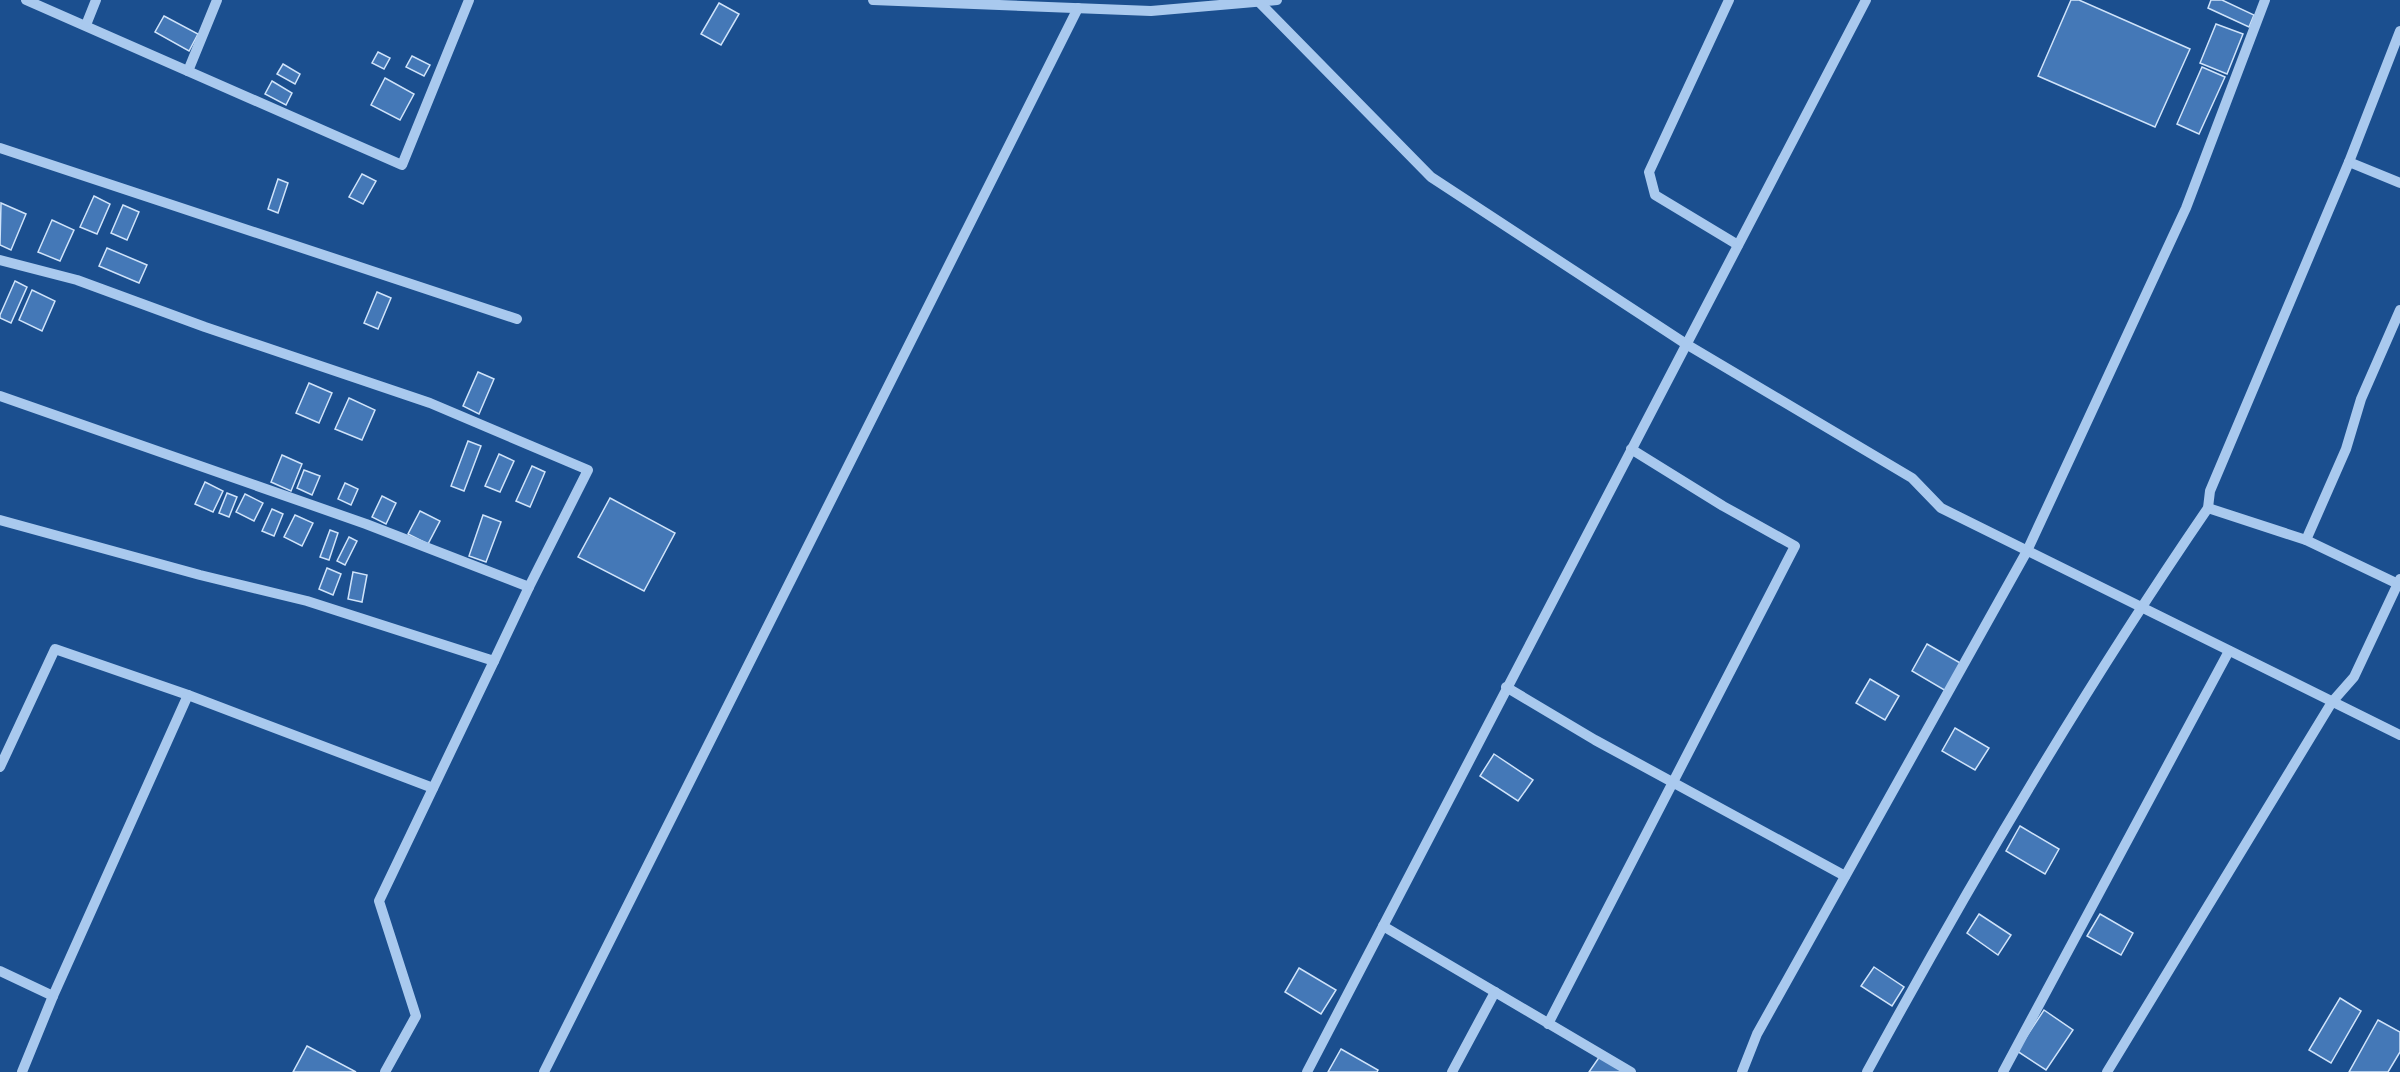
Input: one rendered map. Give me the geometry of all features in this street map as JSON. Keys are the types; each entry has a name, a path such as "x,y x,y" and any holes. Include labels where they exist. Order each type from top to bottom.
{"street":[{"path":"26,0 402,165 470,0"},
{"path":"86,25 96,0"},
{"path":"188,71 217,0"},
{"path":"873,0 1034,3 1078,8 1151,11 1277,0"},
{"path":"1728,0 1649,172 1655,195 1738,245"},
{"path":"1307,1072 1866,0"},
{"path":"1742,1072 1757,1034 2027,551 2186,208 2265,0"},
{"path":"1259,1 1431,177 1686,344 1912,478 1941,508 2400,735"},
{"path":"544,1072 1078,8"},
{"path":"1867,1072 1939,939 2140,607 2208,508 2210,491 2349,162 2400,31"},
{"path":"0,148 517,320"},
{"path":"2349,162 2400,183"},
{"path":"0,260 77,280 205,327 430,403 588,470 529,587 379,900 416,1016 385,1072"},
{"path":"2306,540 2346,449 2361,399 2400,310"},
{"path":"0,396 366,524 529,587"},
{"path":"1548,1023 1795,546 1723,507 1631,449"},
{"path":"2107,1072 2332,702 2354,677 2398,581 2306,540 2208,508"},
{"path":"0,520 200,575 307,601 494,661"},
{"path":"0,767 55,650 188,695 433,788"},
{"path":"2003,1072 2229,651"},
{"path":"1506,687 1595,740 1845,876"},
{"path":"22,1072 53,996 188,695"},
{"path":"1383,926 1631,1072"},
{"path":"0,971 53,996"},
{"path":"1452,1072 1495,992"}],"building":[{"path":"2071,0 2079,0 2190,49 2155,127 2038,76"},
{"path":"2211,0 2222,0 2254,15 2249,27 2208,8"},
{"path":"719,3 739,14 721,45 701,34"},
{"path":"164,16 198,34 189,51 155,32"},
{"path":"2216,24 2243,34 2227,74 2200,63"},
{"path":"378,52 390,58 384,69 372,63"},
{"path":"412,56 430,65 424,76 406,67"},
{"path":"283,64 300,74 295,84 277,74"},
{"path":"2202,67 2225,77 2199,134 2177,124"},
{"path":"385,78 414,94 400,120 371,105"},
{"path":"272,81 292,93 286,105 265,94"},
{"path":"362,174 376,181 363,204 349,197"},
{"path":"278,179 288,183 278,213 268,209"},
{"path":"94,196 110,204 97,234 80,227"},
{"path":"1,203 26,214 11,250 0,245"},
{"path":"123,205 139,212 127,240 111,233"},
{"path":"52,220 74,230 60,261 38,252"},
{"path":"107,248 147,265 139,283 99,266"},
{"path":"15,281 27,287 11,323 0,318 0,315"},
{"path":"32,290 55,301 42,331 19,320"},
{"path":"377,292 391,298 378,329 364,323"},
{"path":"478,372 494,379 479,414 463,406"},
{"path":"309,383 332,393 319,423 296,413"},
{"path":"349,398 375,410 362,440 335,429"},
{"path":"468,441 481,446 464,491 451,486"},
{"path":"499,454 514,461 500,492 485,486"},
{"path":"282,455 302,464 291,491 271,482"},
{"path":"532,466 545,472 530,507 516,501"},
{"path":"304,470 320,476 312,495 297,488"},
{"path":"205,482 223,491 213,512 195,504"},
{"path":"345,483 358,489 351,505 338,499"},
{"path":"227,493 237,497 229,517 219,513"},
{"path":"245,494 263,503 254,521 236,512"},
{"path":"382,496 396,503 386,524 372,517"},
{"path":"610,498 675,533 644,591 578,557"},
{"path":"272,509 283,514 274,536 262,531"},
{"path":"420,511 440,521 428,544 408,534"},
{"path":"295,515 313,523 302,546 284,537"},
{"path":"483,515 501,522 486,562 469,556"},
{"path":"330,530 338,533 329,560 320,557"},
{"path":"349,537 357,541 345,565 337,561"},
{"path":"327,568 341,574 333,595 319,589"},
{"path":"353,572 367,575 362,602 348,599"},
{"path":"1927,644 1962,664 1946,691 1912,671"},
{"path":"1870,679 1899,696 1885,720 1856,703"},
{"path":"1955,728 1989,748 1975,770 1942,751"},
{"path":"1494,754 1533,780 1518,801 1480,776"},
{"path":"2020,826 2059,849 2045,874 2006,851"},
{"path":"1979,914 2011,935 1998,955 1967,933"},
{"path":"2100,914 2133,933 2121,955 2087,936"},
{"path":"1874,967 1904,987 1892,1006 1861,986"},
{"path":"1299,968 1336,990 1321,1014 1285,992"},
{"path":"2340,998 2361,1011 2331,1063 2309,1050"},
{"path":"2044,1010 2073,1030 2046,1070 2017,1051"},
{"path":"2378,1020 2400,1032 2400,1052 2388,1072 2349,1072"},
{"path":"307,1046 356,1072 293,1072"},
{"path":"1341,1049 1378,1070 1377,1072 1328,1072"},
{"path":"1600,1056 1624,1072 1589,1072"}]}
